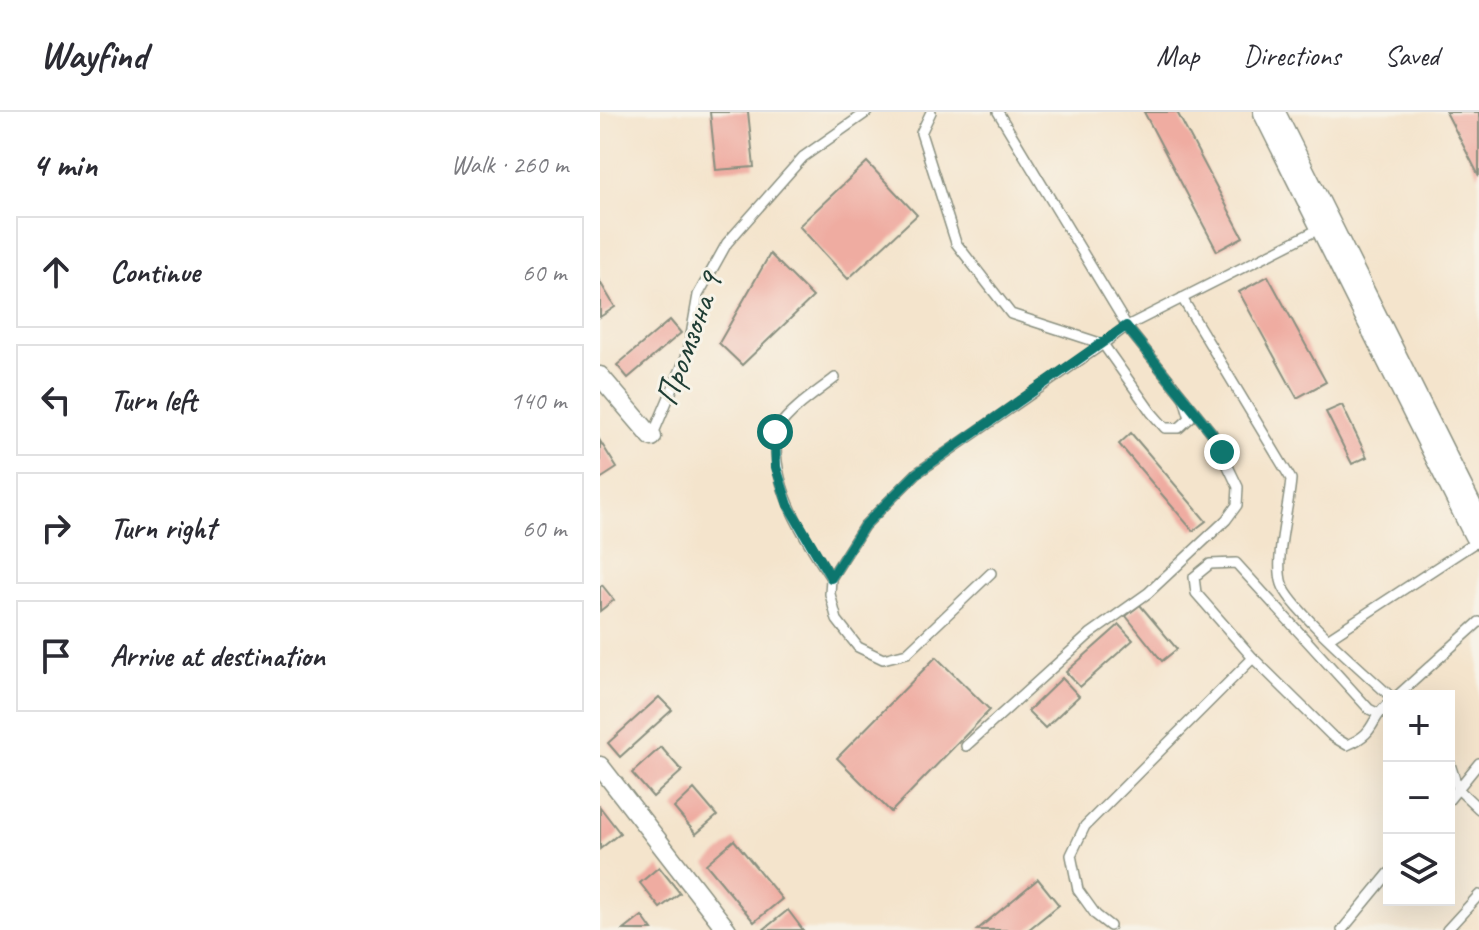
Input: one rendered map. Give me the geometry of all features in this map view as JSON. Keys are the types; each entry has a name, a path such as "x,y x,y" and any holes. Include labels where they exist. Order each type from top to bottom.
{"main road":[{"path":"1269,112 1479,533"}],"street":[{"path":"600,376 652,437"},
{"path":"600,766 727,930"}],"lane":[{"name":"Промзона 9","path":"652,437 688,352 698,295 727,243 803,157 867,112"},
{"path":"931,112 921,133 956,243 1011,314 1103,344 1165,428 1179,428 1190,418 1184,398"},
{"path":"966,746 1090,634 1148,593 1226,520 1237,505 1238,487 1212,433 1126,326 998,112"},
{"path":"991,573 907,653 883,659 858,647 837,620 830,594 831,578 864,526 917,473 1126,326 1325,225"},
{"path":"1182,298 1291,479 1281,541 1282,585 1302,613 1384,690"},
{"path":"831,578 788,505 776,467 775,432 789,415 835,378"},
{"path":"1329,638 1479,540"},
{"path":"1377,713 1369,709 1336,674 1236,563 1210,564 1194,577 1196,593 1253,658 1332,736 1347,745 1362,739 1374,726 1377,713 1383,708"},
{"path":"1404,690 1479,622"},
{"path":"1110,926 1096,915 1078,890 1071,855 1085,826 1253,658"},
{"path":"1449,762 1458,789 1479,809"},
{"path":"1455,793 1479,763"},
{"path":"1342,930 1383,880"},
{"path":"1447,930 1479,895"}],"building":[{"path":"710,112 748,112 754,167 716,170"},
{"path":"1144,112 1177,112 1243,237 1217,251"},
{"path":"1446,112 1479,112 1479,176"},
{"path":"867,162 917,215 848,279 799,226"},
{"path":"770,254 813,297 742,365 719,343"},
{"path":"1268,276 1326,382 1297,398 1239,292"},
{"path":"600,282 615,307 600,317"},
{"path":"670,320 681,333 628,378 617,365"},
{"path":"1342,405 1367,457 1352,464 1326,412"},
{"path":"1131,433 1206,521 1193,531 1119,444"},
{"path":"600,441 617,468 600,479"},
{"path":"602,585 614,600 600,611 600,587"},
{"path":"1140,605 1177,649 1162,661 1126,616"},
{"path":"1119,625 1133,640 1080,687 1066,672"},
{"path":"936,657 990,710 891,812 837,758"},
{"path":"1062,678 1079,696 1045,728 1028,711"},
{"path":"659,697 672,710 620,757 608,743"},
{"path":"661,747 682,771 653,797 632,773"},
{"path":"694,789 717,816 696,834 674,808"},
{"path":"600,807 620,833 600,849"},
{"path":"734,840 782,899 754,922 706,864"},
{"path":"659,867 680,893 660,908 640,883"},
{"path":"1038,879 1059,905 1028,930 977,930"},
{"path":"788,910 803,930 763,930"},
{"path":"642,916 652,930 624,930"}],"route":[{"path":"775,432 776,467 788,505 831,578 864,526 917,473 1126,326 1212,433 1222,452"}]}
